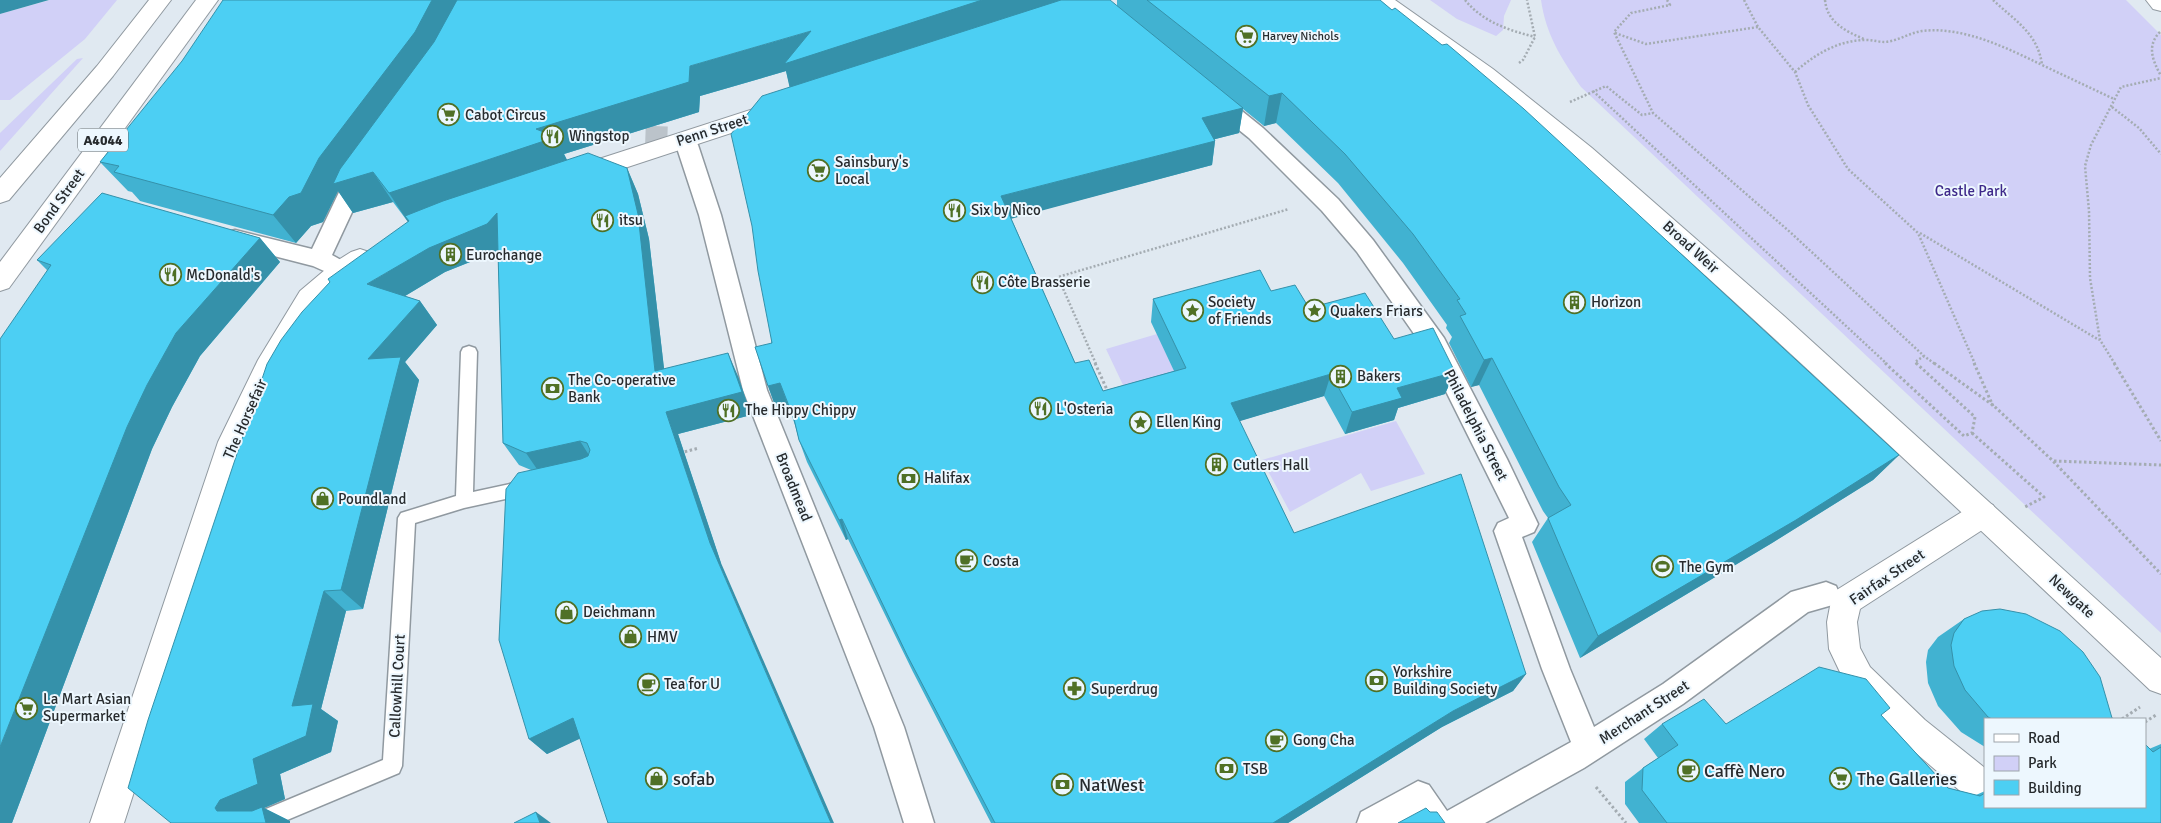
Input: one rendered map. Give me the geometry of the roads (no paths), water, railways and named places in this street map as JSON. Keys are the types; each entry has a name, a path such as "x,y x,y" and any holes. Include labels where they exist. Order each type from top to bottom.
{"main road":[{"name":"A4044","path":"0,194 105,71 160,0"},
{"name":"Bond Street","path":"0,280 207,0"},
{"name":"Broad Weir","path":"1381,0 1491,78 1651,211 1988,518"},
{"path":"2158,0 2161,4"},
{"name":"Penn Street","path":"557,182 795,103"},
{"name":"The Horsefair","path":"106,823 232,442 267,368 330,265 378,248"},
{"name":"Newgate","path":"1988,518 2161,679"},
{"name":"Fairfax Street","path":"1978,779 1914,730 1860,678 1845,649 1842,622 1846,601 1988,518"}],"street":[{"name":"Philadelphia Street","path":"1194,83 1256,133 1330,205 1365,246 1435,345 1526,524 1507,531 1556,669 1580,753"},
{"name":"Broadmead","path":"687,145 710,215 755,390 889,727 919,823"},
{"path":"210,231 330,265 349,194 378,154"},
{"name":"Merchant Street","path":"1455,823 1580,753 1673,694 1801,601 1826,594"},
{"path":"1372,823 1418,796 1437,823"}],"lane":[{"path":"464,501 469,352"},
{"name":"Callowhill Court","path":"256,823 392,766 407,518 464,501 548,483"}],"tunnel":[{"path":"656,148 658,91"}],"place":[{"name":"Harvey Nichols","path":"1246,36"},
{"name":"Cabot Circus","path":"449,115"},
{"name":"Wingstop","path":"553,136"},
{"name":"Sainsbury's Local","path":"819,171"},
{"name":"Six by Nico","path":"955,210"},
{"name":"itsu","path":"603,220"},
{"name":"Eurochange","path":"450,255"},
{"name":"McDonald's","path":"170,275"},
{"name":"Côte Brasserie","path":"982,282"},
{"name":"Horizon","path":"1575,302"},
{"name":"Society of Friends","path":"1192,311"},
{"name":"Quakers Friars","path":"1314,311"},
{"name":"Bakers","path":"1341,376"},
{"name":"The Co-operative Bank","path":"552,389"},
{"name":"L'Osteria","path":"1040,409"},
{"name":"The Hippy Chippy","path":"729,410"},
{"name":"Ellen King","path":"1140,422"},
{"name":"Cutlers Hall","path":"1217,465"},
{"name":"Halifax","path":"908,478"},
{"name":"Poundland","path":"322,499"},
{"name":"Costa","path":"967,561"},
{"name":"The Gym","path":"1663,567"},
{"name":"Deichmann","path":"567,612"},
{"name":"HMV","path":"631,637"},
{"name":"Yorkshire Building Society","path":"1377,681"},
{"name":"Tea for U","path":"648,684"},
{"name":"Superdrug","path":"1075,689"},
{"name":"La Mart Asian Supermarket","path":"27,708"},
{"name":"Gong Cha","path":"1277,740"},
{"name":"TSB","path":"1227,769"},
{"name":"Caffè Nero","path":"1688,771"},
{"name":"sofab","path":"657,779"},
{"name":"The Galleries","path":"1841,779"},
{"name":"NatWest","path":"1063,785"}],"park label":[{"name":"Castle Park","path":"1971,191"}]}
